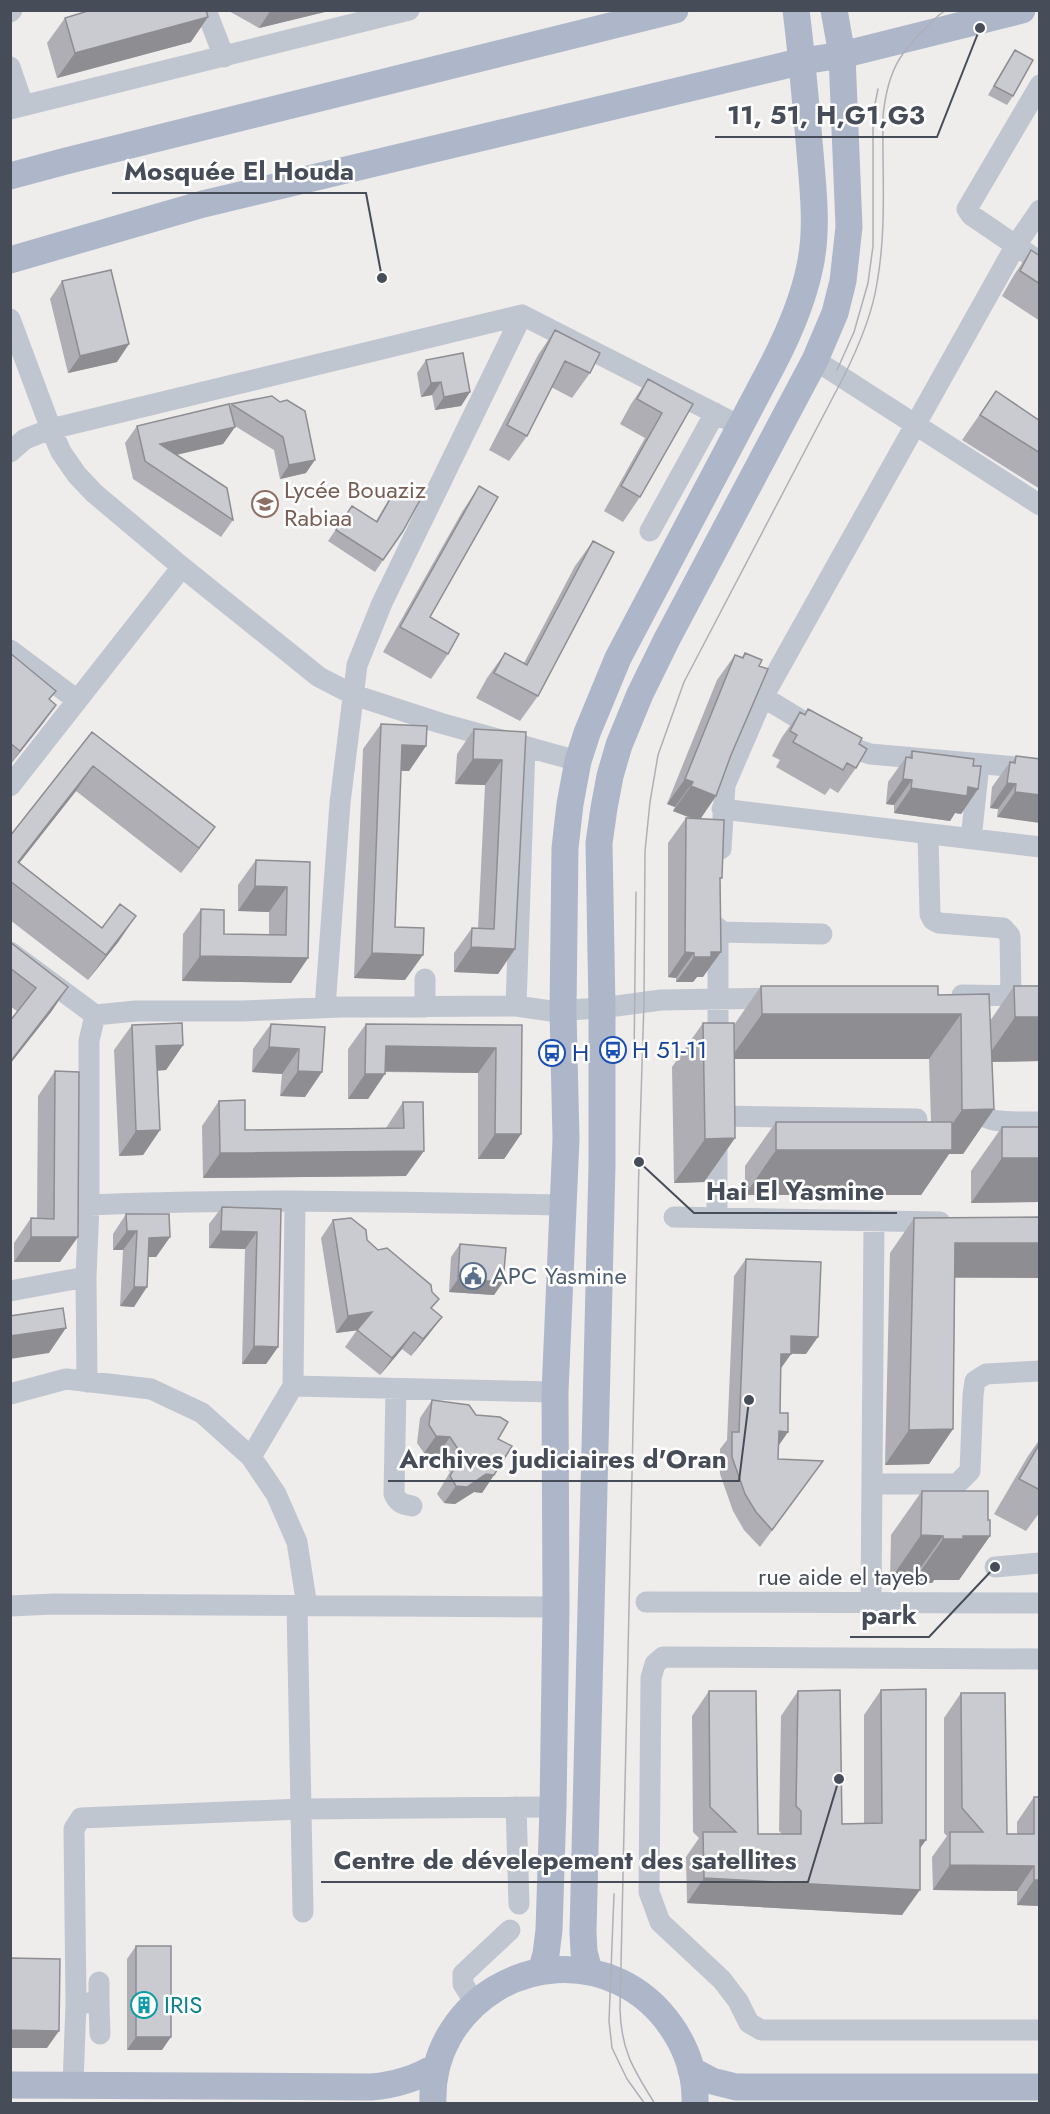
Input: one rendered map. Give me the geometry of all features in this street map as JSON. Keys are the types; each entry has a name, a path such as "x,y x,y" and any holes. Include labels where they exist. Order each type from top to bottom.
{"main road":[{"path":"10,176 66,160 675,10"},
{"path":"541,1971 549,1930 553,1807 556,1607 555,1392 566,1139 563,1011 565,848 570,804 579,760 597,704 618,658 788,334 804,291 811,264 814,202 803,61 796,10"},
{"path":"589,1971 584,1952 583,1932 602,1165 599,843 610,776 619,745 640,694 815,360 835,313 843,281 849,227 842,56 834,10"},
{"path":"10,260 203,204 803,61 842,56 1022,10"},
{"path":"433,2103 437,2066 444,2046 454,2027 475,2003 501,1985 520,1976 565,1969 589,1971 621,1982 653,2004 677,2034 685,2051 691,2070 694,2103"},
{"path":"10,2085 371,2087 412,2079 437,2066"},
{"path":"691,2070 712,2081 736,2086 1040,2087"}],"street":[{"path":"206,10 224,57"},
{"path":"10,68 17,107 410,10"},
{"path":"1040,85 967,209 971,215 1040,262"},
{"path":"720,865 725,785 763,697 1016,245 1040,210"},
{"path":"10,452 26,439 51,429 522,315 740,426"},
{"path":"325,1008 340,803 357,665 382,603 522,315"},
{"path":"10,320 51,429 61,452 77,475 94,493 182,567 319,677 354,695 440,723 579,760"},
{"path":"815,360 1040,505"},
{"path":"650,531 715,413"},
{"path":"10,786 182,567"},
{"path":"10,650 77,700"},
{"path":"763,697 841,744 870,754 1040,769"},
{"path":"516,1006 525,746"},
{"path":"971,839 979,764"},
{"path":"722,809 1040,847"},
{"path":"928,834 930,915 933,920 939,922 1003,928 1008,931 1011,996"},
{"path":"718,1069 719,910"},
{"path":"718,932 822,934"},
{"path":"10,952 95,1015 136,1011 241,1011 425,1006 516,1006 563,1011 602,1008 644,1001 802,998"},
{"path":"425,979 425,1006"},
{"path":"970,995 970,1017"},
{"path":"946,996 1040,996"},
{"path":"87,1382 89,1041 95,1015"},
{"path":"972,1082 972,1104 986,1119 1040,1122"},
{"path":"717,1092 717,1218"},
{"path":"717,1116 917,1119"},
{"path":"88,1205 175,1201 563,1205"},
{"path":"251,1457 293,1386 295,1201"},
{"path":"674,1217 957,1222"},
{"path":"871,1602 874,1221"},
{"path":"10,1291 86,1277"},
{"path":"873,1484 957,1484 970,1471 975,1382 986,1374 1040,1371"},
{"path":"10,1394 66,1379 151,1389 202,1413 251,1457 276,1494 297,1542 302,1606 303,1912"},
{"path":"293,1386 555,1392"},
{"path":"396,1389 394,1494 402,1504 412,1506"},
{"path":"995,1567 1040,1563"},
{"name":"rue aide el tayeb","path":"646,1602 1040,1603"},
{"path":"10,1606 54,1604 556,1607"},
{"path":"1040,1659 663,1658 655,1664 651,1678 649,1892 660,1922 722,1980 738,2001 749,2023 761,2030 1040,2030"},
{"path":"73,2085 76,2002 75,1829 81,1818 301,1809 553,1807"},
{"path":"516,1808 519,1904"},
{"path":"475,2003 463,1984 463,1974 510,1930"},
{"path":"76,2002 99,1992 100,2034"}],"building":[{"path":"91,10 206,10 208,17 75,53 65,18"},
{"path":"1015,50 1033,60 1013,96 994,86"},
{"path":"1031,250 1040,256 1040,284 1020,271"},
{"path":"111,270 129,344 80,356 62,281"},
{"path":"555,330 600,353 590,373 565,361 527,436 507,425"},
{"path":"463,353 470,392 444,397 441,382 431,383 426,360"},
{"path":"648,379 693,404 640,497 621,486 662,413 637,399"},
{"path":"996,391 1040,421 1040,453 980,415"},
{"path":"272,396 280,402 287,400 305,411 315,460 289,465 283,437 231,404"},
{"path":"229,404 235,427 160,444 227,488 233,520 145,461 137,426"},
{"path":"479,486 498,497 430,617 459,634 448,654 400,627"},
{"path":"397,487 420,500 403,531 383,560 336,530 352,506 377,522"},
{"path":"593,541 614,552 538,696 494,673 505,653 527,665"},
{"path":"10,653 56,691 49,699 56,705 20,751 10,743"},
{"path":"745,653 762,660 759,666 768,669 716,796 691,786 693,782 685,779 735,655 743,658"},
{"path":"808,709 862,738 859,744 867,749 856,768 847,763 843,770 793,742 797,735 790,731 800,712 805,715"},
{"path":"381,724 427,726 426,746 402,745 395,927 424,928 423,955 372,953"},
{"path":"474,729 526,732 515,949 471,947 472,928 494,929 502,760 473,759"},
{"path":"92,732 215,827 199,848 93,766 18,862 102,928 120,904 136,916 106,955 10,881 10,836"},
{"path":"912,751 974,759 973,766 981,766 978,789 968,787 967,796 911,788 912,780 903,779 906,757 912,758"},
{"path":"1016,756 1040,759 1040,795 1015,792 1016,784 1007,783 1010,762 1015,763"},
{"path":"686,818 724,820 722,878 720,878 721,952 711,952 711,957 694,957 694,953 685,952"},
{"path":"256,860 310,862 308,958 200,956 201,909 224,910 224,934 286,935 287,887 255,886"},
{"path":"10,942 68,987 10,1062 10,1021 36,988 10,968"},
{"path":"761,986 938,986 938,995 989,994 994,1109 962,1110 961,1014 762,1014"},
{"path":"1014,986 1040,986 1040,1017 1015,1017"},
{"path":"182,1023 183,1045 156,1046 160,1130 136,1131 132,1025"},
{"path":"703,1023 734,1023 735,1138 705,1139"},
{"path":"271,1024 325,1027 322,1072 298,1071 299,1049 269,1047"},
{"path":"366,1024 522,1025 521,1134 495,1134 496,1048 386,1046 385,1074 365,1074"},
{"path":"55,1071 79,1072 78,1237 31,1237 31,1218 54,1219"},
{"path":"245,1100 245,1130 404,1128 403,1102 423,1102 424,1151 220,1153 219,1101"},
{"path":"776,1122 952,1122 952,1150 776,1150"},
{"path":"1002,1127 1040,1127 1040,1158 1002,1158"},
{"path":"222,1207 281,1209 278,1347 254,1346 257,1232 221,1231"},
{"path":"126,1214 169,1214 170,1237 149,1238 147,1287 134,1287 137,1231 127,1231"},
{"path":"1040,1217 1040,1243 955,1243 953,1429 909,1430 914,1218"},
{"path":"351,1218 366,1230 367,1240 378,1250 387,1248 431,1285 432,1292 439,1299 431,1308 442,1317 423,1339 414,1332 392,1358 357,1330 372,1312 348,1316 333,1220"},
{"path":"460,1244 506,1248 503,1282 458,1279"},
{"path":"746,1259 821,1262 818,1337 791,1336 791,1354 781,1354 780,1413 788,1413 788,1432 779,1431 778,1459 823,1461 772,1530 756,1512 745,1494 732,1457 732,1432 739,1432"},
{"path":"63,1308 66,1328 10,1336 10,1316"},
{"path":"432,1400 469,1405 476,1415 500,1417 508,1422 498,1439 512,1446 494,1475 486,1474 467,1487 456,1486 450,1476 462,1455 450,1437 436,1436 429,1425"},
{"path":"1040,1443 1040,1490 1019,1479"},
{"path":"922,1491 988,1491 990,1536 943,1539 943,1536 921,1535"},
{"path":"926,1689 926,1840 920,1840 920,1890 704,1878 703,1832 736,1832 710,1807 709,1691 756,1691 758,1834 801,1834 801,1811 796,1806 798,1691 840,1690 842,1824 882,1823 881,1690"},
{"path":"961,1693 1005,1693 1007,1834 1034,1834 1034,1797 1040,1797 1040,1880 1034,1880 1034,1866 950,1865 950,1832 983,1832 962,1808"},
{"name":"IRIS","path":"136,1946 171,1946 171,2037 136,2037"},
{"path":"10,1958 60,1959 59,2031 10,2030"}],"tram line":[{"path":"655,2104 630,2059 623,2036 620,2009 644,1001 645,851 650,802 658,755 684,682 843,378 864,332 875,295 882,241 885,98 899,59 926,27 946,10"},
{"path":"837,370 854,332 868,283 873,246 873,114 878,89"},
{"path":"634,1057 636,892"},
{"path":"614,1894 609,2021 612,2048 627,2079 645,2104"}],"place":[{"name":"11, 51, H,G1,G3","path":"980,28"},
{"name":"Mosquée El Houda","path":"382,278"},
{"name":"Lycée Bouaziz Rabiaa","path":"265,504"},
{"name":"H 51-11","path":"613,1050"},
{"name":"H","path":"552,1053"},
{"name":"Hai El Yasmine","path":"639,1162"},
{"name":"APC Yasmine","path":"473,1276"},
{"name":"Archives judiciaires d'Oran","path":"749,1400"},
{"name":"park","path":"995,1567"},
{"name":"Centre de dévelepement des satellites","path":"839,1779"},
{"name":"IRIS","path":"144,2005"}]}
